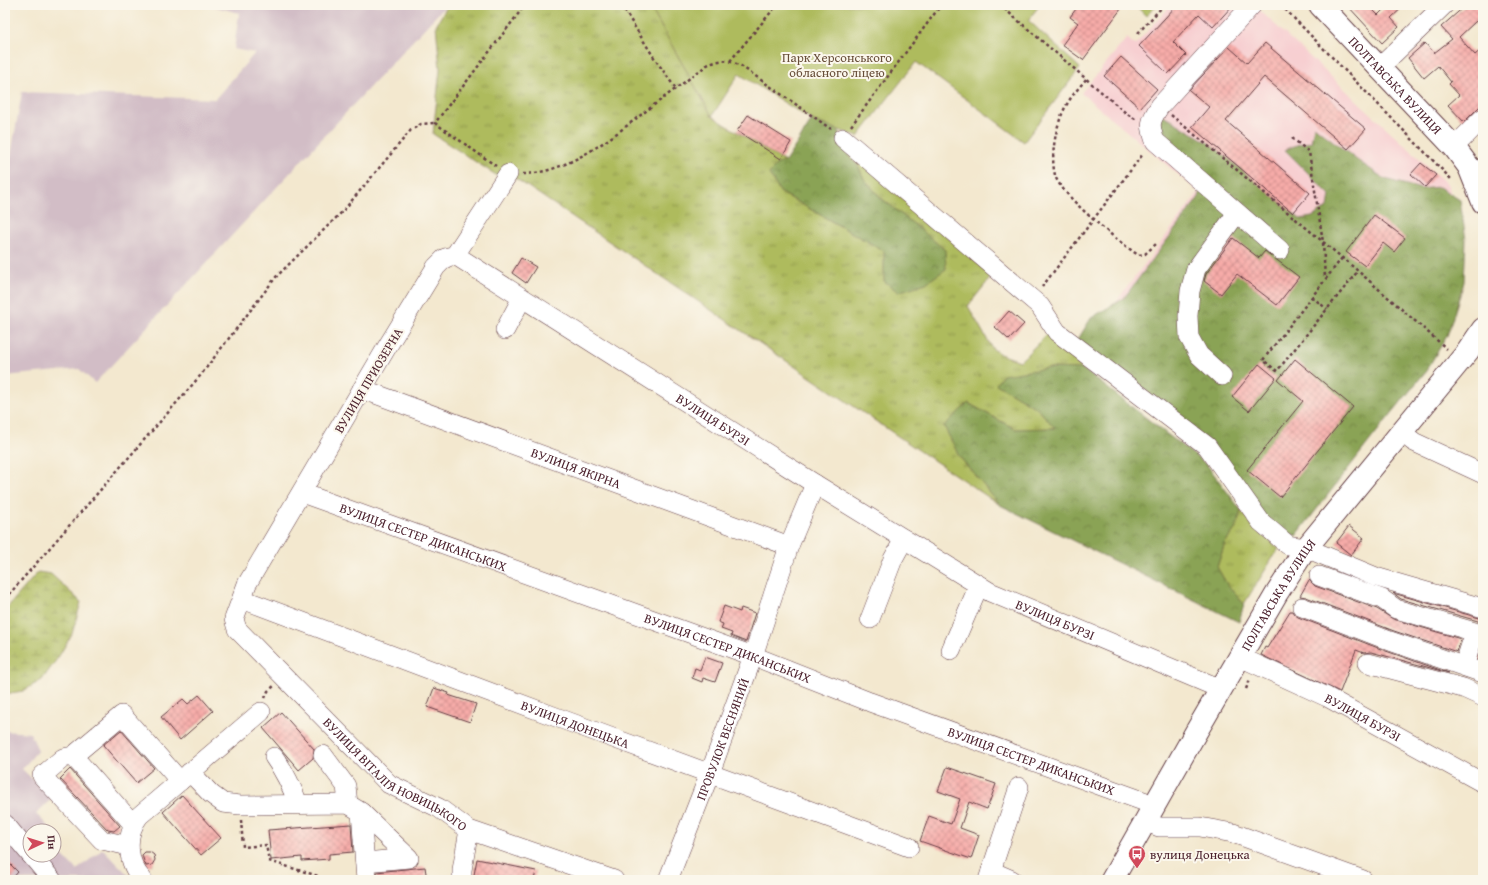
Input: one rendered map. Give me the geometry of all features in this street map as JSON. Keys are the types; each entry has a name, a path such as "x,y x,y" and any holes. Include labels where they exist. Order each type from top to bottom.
{"main road":[{"name":"ПОЛТАВСЬКА ВУЛИЦЯ","path":"1320,5 1454,146 1476,173 1483,202"},
{"name":"ПОЛТАВСЬКА ВУЛИЦЯ","path":"1112,880 1277,593 1306,548 1468,350 1482,329"}],"street":[{"path":"1252,5 1160,106 1153,116 1151,128 1155,141 1280,250"},
{"path":"1379,68 1444,5"},
{"path":"1454,146 1483,118"},
{"path":"843,138 1040,306 1057,332 1206,446 1261,522 1288,545 1306,548 1376,577 1483,608"},
{"name":"ВУЛИЦЯ ПРИОЗЕРНА","path":"242,599 247,584 436,267 445,258 455,255 508,174"},
{"path":"1222,376 1199,356 1190,337 1188,316 1190,291 1196,269 1237,213"},
{"name":"ВУЛИЦЯ БУРЗІ","path":"455,255 815,484 990,592 1221,689"},
{"path":"505,330 522,298"},
{"name":"ВУЛИЦЯ ЯКІРНА","path":"362,389 789,546"},
{"path":"1401,432 1414,442 1483,474"},
{"name":"ПРОВУЛОК ВЕСНЯНИЙ","path":"668,880 710,773 753,656 789,546 815,484"},
{"name":"ВУЛИЦЯ СЕСТЕР ДИКАНСЬКИХ","path":"302,493 753,656 870,702 1143,801 1149,814 1159,827 1200,827 1233,833 1363,880"},
{"path":"870,619 893,559 904,539"},
{"path":"1319,576 1382,599 1396,609 1475,632 1464,666"},
{"path":"1368,594 1376,577"},
{"path":"951,650 979,585"},
{"name":"ВУЛИЦЯ ВІТАЛІЯ НОВИЦЬКОГО","path":"242,599 234,619 237,629 389,784 439,808 469,830 614,880"},
{"name":"ВУЛИЦЯ ДОНЕЦЬКА","path":"242,599 564,720 910,847"},
{"path":"1302,607 1390,641 1483,673"},
{"name":"ВУЛИЦЯ БУРЗІ","path":"1240,657 1327,697 1483,783"},
{"path":"1368,664 1463,688 1483,698"},
{"path":"143,880 138,874 131,860 129,846 133,824 139,816 261,712"},
{"path":"129,846 102,840 42,776 63,758 73,756 122,715 185,776 223,802 240,805 298,804 355,808 409,858 365,871 355,808 346,786 323,756"},
{"path":"73,756 133,824"},
{"path":"274,756 288,780 298,804"},
{"path":"1012,880 990,876 1020,787"},
{"path":"5,824 22,845"},
{"path":"462,880 462,870 469,830"},
{"path":"37,863 52,880"}],"path":[{"path":"435,123 525,5"},
{"path":"621,5 676,89"},
{"path":"730,61 777,5"},
{"path":"5,599 200,376 276,277 343,211 411,130 421,124 435,123 508,174 535,173 569,162 607,141 707,65 720,60 730,61 741,66 843,138 941,5"},
{"path":"1000,5 1127,114 1151,128"},
{"path":"1138,33 1164,5"},
{"path":"1281,5 1452,180"},
{"path":"1086,79 1066,106 1059,124 1055,142 1055,176 1061,188 1113,237 1138,255 1145,254 1156,244"},
{"path":"1160,106 1358,271 1447,349"},
{"path":"1292,138 1309,152 1323,242 1325,280"},
{"path":"1033,300 1144,154"},
{"path":"1342,258 1264,360 1277,371 1358,271"},
{"path":"1312,296 1327,309"},
{"path":"261,712 268,691 285,677"},
{"path":"1246,689 1250,679"},
{"path":"240,805 243,847 266,845 269,861 318,876 318,880"}],"shaded area":[{"path":"208,5 446,5 95,383 79,369 5,376 5,165 9,166 22,92 215,99 255,53 234,49 239,13"},
{"path":"1171,5 1254,5 1448,185 1462,226 1463,261 1456,309 1434,337 1212,439 1085,343 1199,192 1081,93 1127,38 1135,45"},
{"path":"5,731 30,733 38,750 22,769 52,798 36,814 45,823 22,823 22,863 62,863 62,855 77,870 103,849 133,880 5,880"}],"green space":[{"path":"448,5 649,5 712,116 785,162 780,192 884,251 945,250 881,198 864,179 859,168 839,142 992,276 968,306 992,348 1000,354 1020,361 1051,330 1083,369 1048,368 997,384 1038,409 1056,428 1015,429 968,403 959,456 1000,505 512,176 499,177 433,134 440,69 436,25"},
{"name":"Парк Херсонського обласного ліцею","path":"649,5 1040,5 1028,20 1080,68 1024,142 916,62 858,137 812,120 739,74 712,116"},
{"path":"1135,5 1157,5 1146,16"},
{"path":"1160,113 1212,145 1300,219 1312,217 1328,207 1330,195 1285,150 1299,144 1311,142 1314,126 1357,160 1385,179 1421,189 1439,187 1460,200 1466,240 1464,282 1447,336 1426,371 1296,536 1284,532 1261,516 1240,484 1077,341 1091,318 1124,298 1199,197 1202,186 1161,139"},
{"path":"812,120 839,130 839,142 859,168 864,179 881,198 945,250 946,269 926,283 898,292 884,281 884,251 780,192 769,174 777,164 785,162"},
{"path":"1048,368 1083,369 1207,465 1241,510 1236,528 1225,543 1217,567 1228,586 1244,604 1239,622 1000,505 959,456 944,426 968,403 1015,429 1055,428 1038,409 996,384 1003,375"},
{"path":"1241,510 1264,536 1279,548 1244,604 1228,586 1217,567 1225,543 1236,528"},
{"path":"38,572 51,574 81,602 72,634 42,680 23,691 5,694 5,610"}],"building":[{"path":"1079,5 1124,5 1083,60 1062,45 1078,23 1070,17"},
{"path":"1177,5 1233,5 1213,27 1199,14 1173,42 1186,55 1168,74 1139,46"},
{"path":"1347,5 1368,5 1378,15 1388,5 1405,5 1391,18 1399,27 1382,43"},
{"path":"1466,5 1483,5 1483,29 1476,21 1459,37 1475,55 1483,48 1483,103 1464,122 1448,105 1459,95 1449,84 1451,82 1438,66 1424,78 1408,58 1425,43 1434,53 1452,39 1441,27"},
{"path":"1265,43 1366,129 1348,149 1264,77 1226,121 1310,193 1293,213 1192,127 1209,107 1189,90 1229,47 1247,63"},
{"path":"1121,57 1157,89 1140,108 1104,76"},
{"path":"748,115 791,142 781,159 737,131"},
{"path":"1421,163 1436,175 1425,187 1411,174"},
{"path":"1374,215 1405,238 1394,252 1383,243 1365,266 1346,252"},
{"path":"1233,238 1259,258 1265,251 1299,277 1277,305 1237,274 1221,294 1204,281 1206,274"},
{"path":"521,258 536,267 526,283 512,273"},
{"path":"1009,311 1024,324 1009,340 995,327"},
{"path":"1295,359 1353,407 1280,497 1247,470 1303,401 1278,380"},
{"path":"1259,364 1276,378 1249,411 1232,397"},
{"path":"1349,526 1364,538 1351,555 1336,543"},
{"path":"1309,580 1315,586 1377,609 1393,619 1461,639 1457,652 1394,631 1300,596"},
{"path":"1393,593 1483,619 1483,625 1478,621 1401,599"},
{"path":"724,606 740,612 741,608 755,613 746,642 731,636 732,633 721,629 723,624 718,622"},
{"path":"1290,611 1298,617 1386,651 1449,673 1371,652 1364,653 1356,650 1340,692 1261,655"},
{"path":"1483,643 1483,661 1478,660"},
{"path":"705,657 722,663 715,682 703,678 702,682 692,678 695,668 700,670"},
{"path":"434,688 449,693 448,695 476,704 470,722 427,707"},
{"path":"199,695 213,711 180,740 161,717 183,699 188,704"},
{"path":"281,712 314,749 313,758 299,770 263,728"},
{"path":"121,730 154,768 136,783 103,745"},
{"path":"947,767 996,784 987,809 969,802 960,828 979,835 971,859 920,841 929,816 951,824 960,799 938,791"},
{"path":"70,769 120,826 114,831 108,830 60,779"},
{"path":"182,795 221,838 201,855 163,812"},
{"path":"351,824 353,852 329,854 329,859 302,861 302,857 271,860 268,830"},
{"path":"145,852 150,852 154,855 155,860 152,865 146,866 142,855"},
{"path":"5,859 18,872 11,880 5,880"},
{"path":"477,859 536,871 534,880 473,880"},
{"path":"425,867 427,880 377,880 376,872"}],"place":[{"name":"вулиця Донецька","path":"1137,869"}]}
